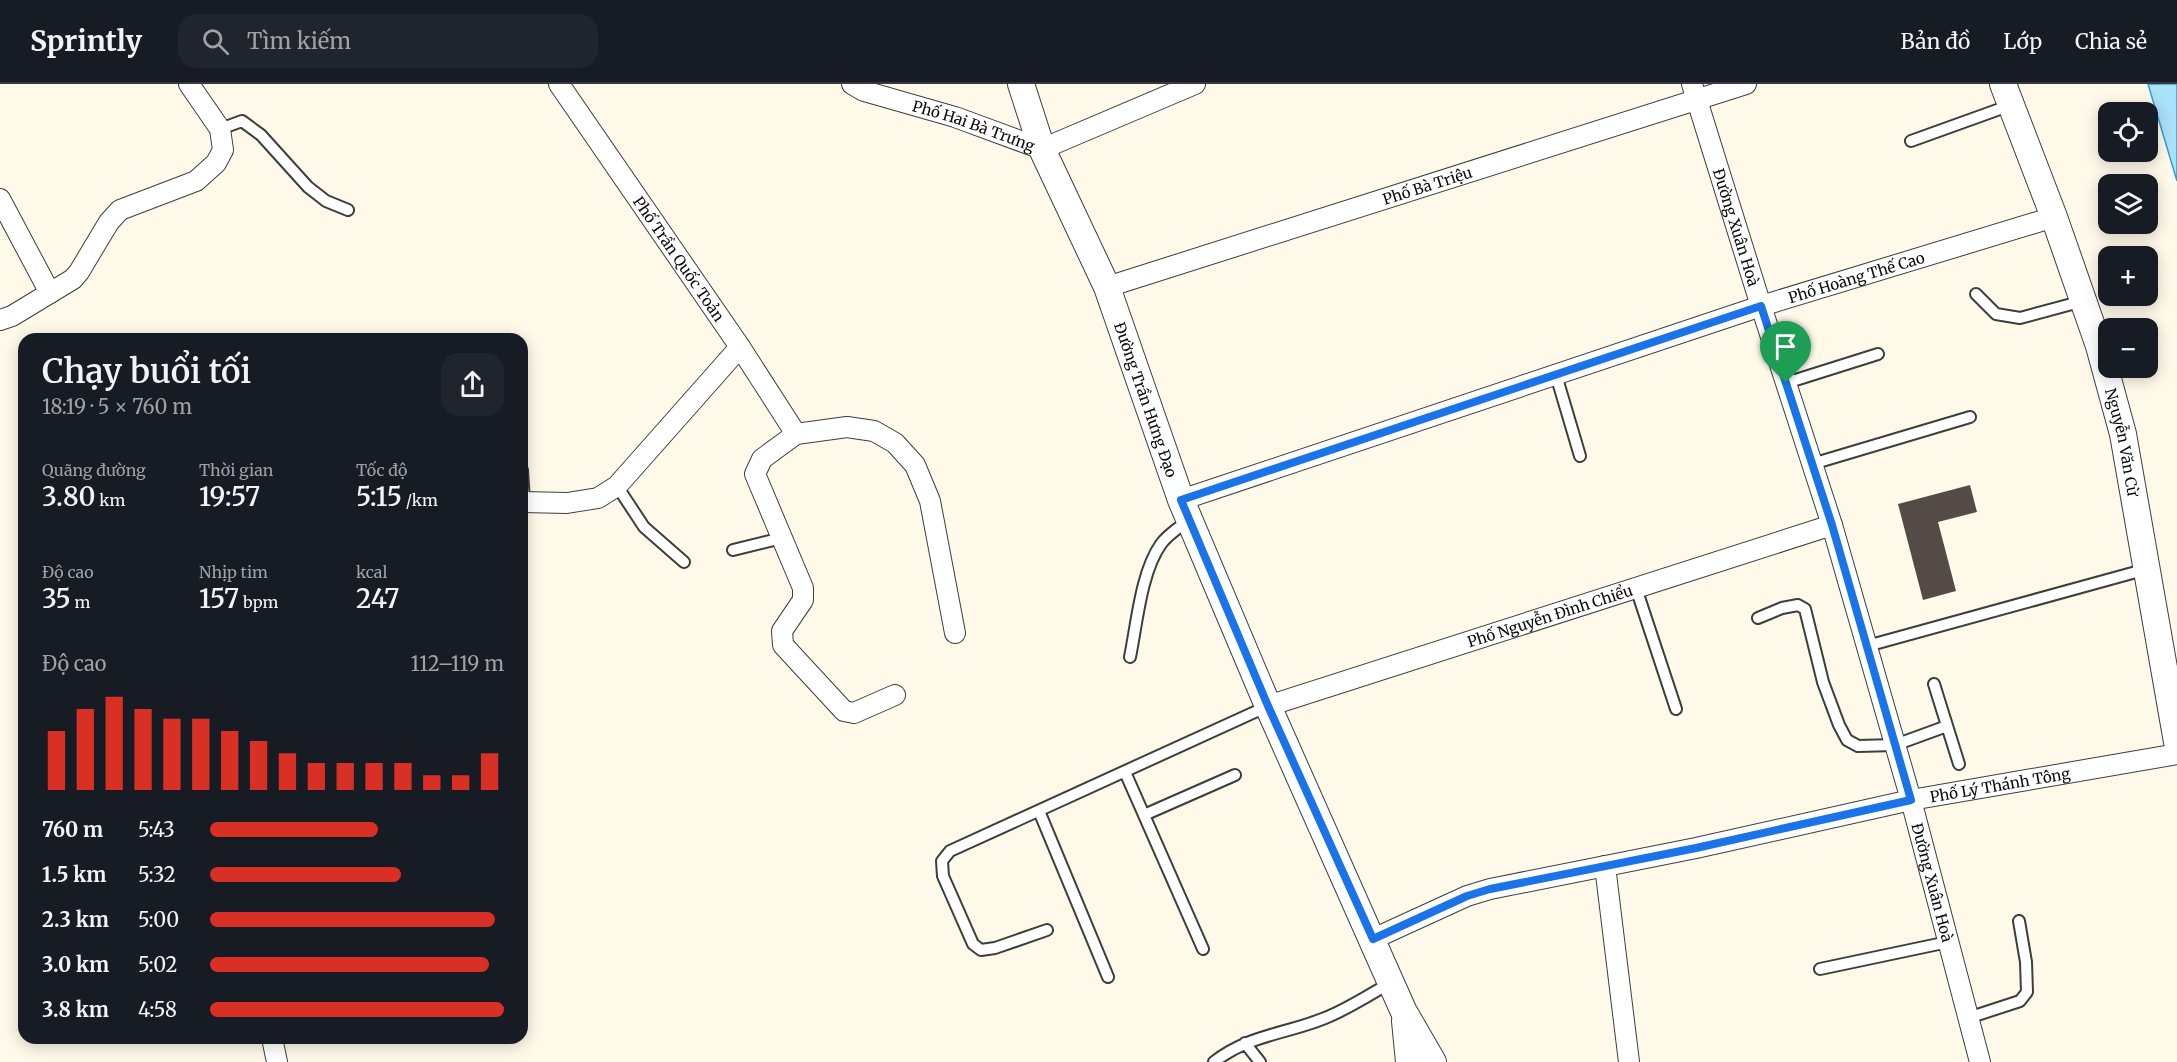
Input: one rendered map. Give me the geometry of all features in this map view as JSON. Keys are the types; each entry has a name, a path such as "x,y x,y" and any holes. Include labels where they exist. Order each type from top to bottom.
{"street":[{"path":"0,320 12,316 73,279 109,222 120,210 196,181 216,163 223,150 220,129 189,84"},
{"name":"Phố Trần Quốc Toản","path":"559,84 740,347 796,434"},
{"name":"Phố Hai Bà Trưng","path":"852,84 864,91 955,117 1042,149 1195,84"},
{"name":"Đường Trần Hưng Đạo","path":"1021,84 1042,149 1107,287 1185,510 1268,706 1404,1012 1433,1062"},
{"name":"Phố Bà Triệu","path":"1107,287 1694,93 1746,84"},
{"name":"Đường Xuân Hoà","path":"1694,93 1832,525 1911,800 1980,1062"},
{"name":"Nguyễn Văn Cừ","path":"2007,95 2084,301 2123,434 2177,742"},
{"path":"0,199 50,293"},
{"name":"Phố Hoàng Thế Cao","path":"1185,510 1556,375 1761,306 2054,217"},
{"path":"528,502 567,503 598,498 617,486 740,347"},
{"path":"895,695 854,713 844,711 783,645 782,631 803,600 803,588 755,474 762,459 796,434 847,427 874,431 895,443 915,465 930,501 955,633"},
{"name":"Phố Nguyễn Đình Chiểu","path":"1268,706 1832,525"},
{"name":"Phố Lý Thánh Tông","path":"1373,939 1467,896 1490,889 1911,800 2177,754"},
{"path":"1605,866 1629,1062"},
{"name":"Đường Trần Hưng Đạo","path":"1404,1012 1406,1058"},
{"path":"273,1044 277,1062"}],"lane":[{"path":"1911,141 2007,95"},
{"path":"220,129 242,121 261,135 308,187 326,201 348,210"},
{"path":"1976,294 1996,315 2020,318 2084,301"},
{"path":"1786,383 1878,354"},
{"path":"1556,375 1580,456"},
{"path":"1812,464 1970,417"},
{"path":"617,486 644,527 684,562"},
{"path":"1130,657 1146,579 1161,543 1185,510"},
{"path":"733,550 782,538"},
{"path":"1867,646 2147,569"},
{"path":"1636,588 1676,709"},
{"path":"1758,618 1782,608 1798,605 1804,609 1823,682 1847,740 1858,746 1895,745 1947,726"},
{"path":"1934,684 1959,764"},
{"path":"1047,930 995,948 981,950 973,944 943,876 942,861 950,851 1268,706"},
{"path":"1125,772 1203,949"},
{"path":"1144,814 1235,775"},
{"path":"1039,811 1108,977"},
{"path":"1968,1018 2020,1001 2027,992 2026,962 2019,921"},
{"path":"1820,969 1948,942"},
{"path":"1214,1062 1245,1043 1299,1028 1327,1017 1391,983"},
{"path":"1245,1043 1260,1062"}],"water":[{"path":"2148,84 2177,84 2177,181 2158,117 2158,102 2153,102"}],"building":[{"path":"1970,485 1977,512 1938,522 1956,591 1923,600 1898,504"}],"route":[{"path":"1761,306 1786,383 1832,525 1911,800 1696,848 1490,889 1467,896 1373,939 1268,706 1181,500 1761,306"}]}
